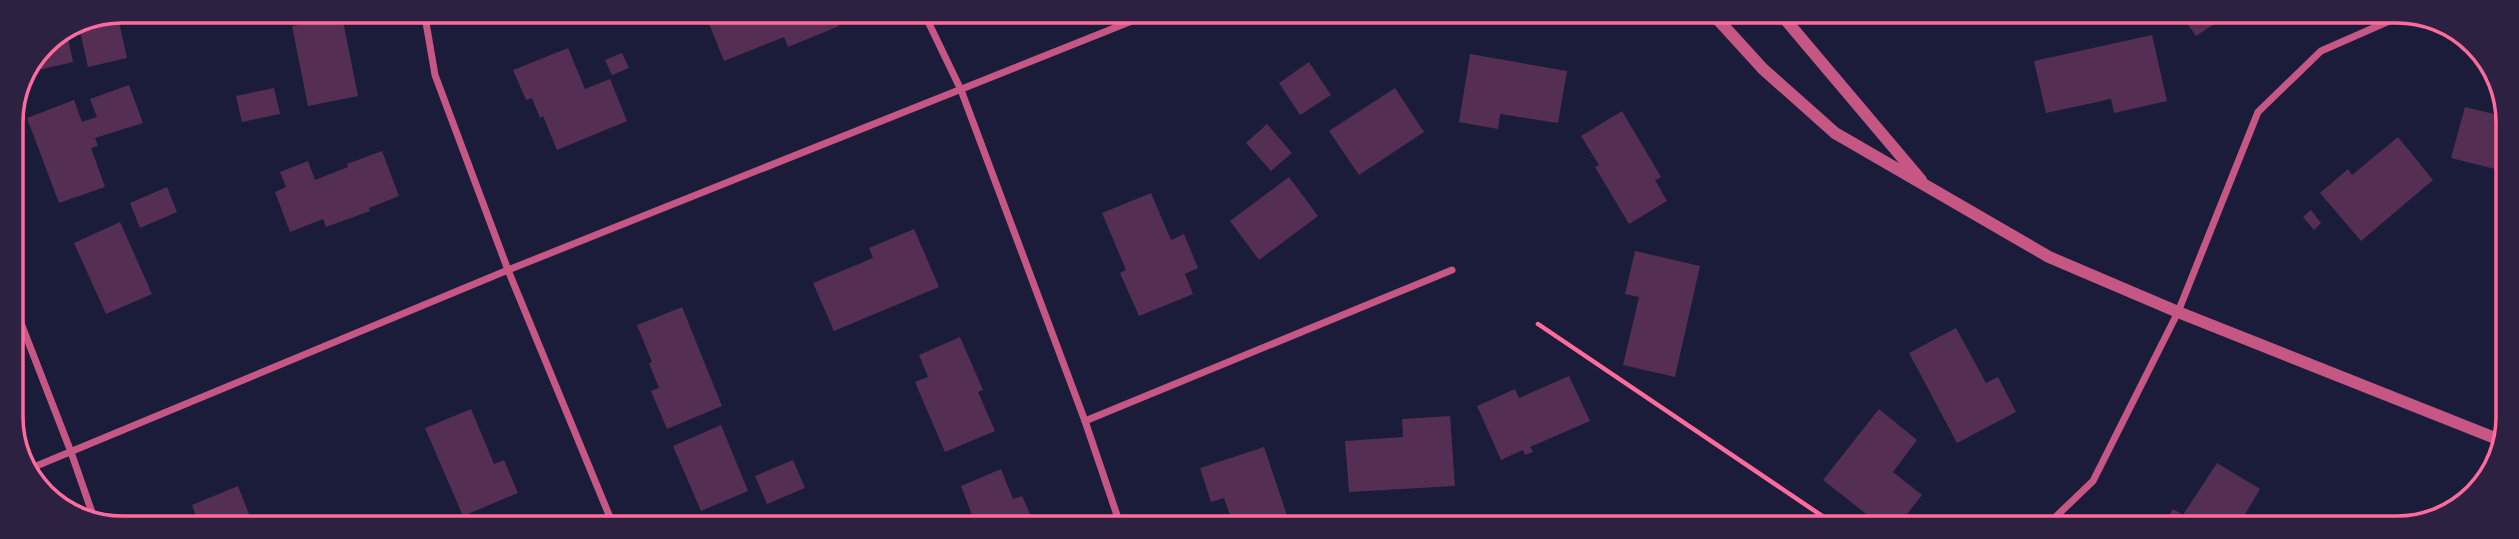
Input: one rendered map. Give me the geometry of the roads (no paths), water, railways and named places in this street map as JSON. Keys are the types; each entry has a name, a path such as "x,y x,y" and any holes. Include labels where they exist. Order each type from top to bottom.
{"street":[{"path":"426,23 435,75 508,270 609,516"},
{"path":"929,23 961,90 1085,421 1117,516"},
{"path":"36,466 508,270 1127,23"},
{"path":"1721,23 1763,69 1835,133 2049,257 2178,312 2494,438"},
{"path":"1788,23 1928,188"},
{"path":"2057,516 2093,481 2178,312 2258,112 2321,51 2385,23"},
{"path":"1085,421 1452,270"},
{"path":"23,328 92,511"}]}
